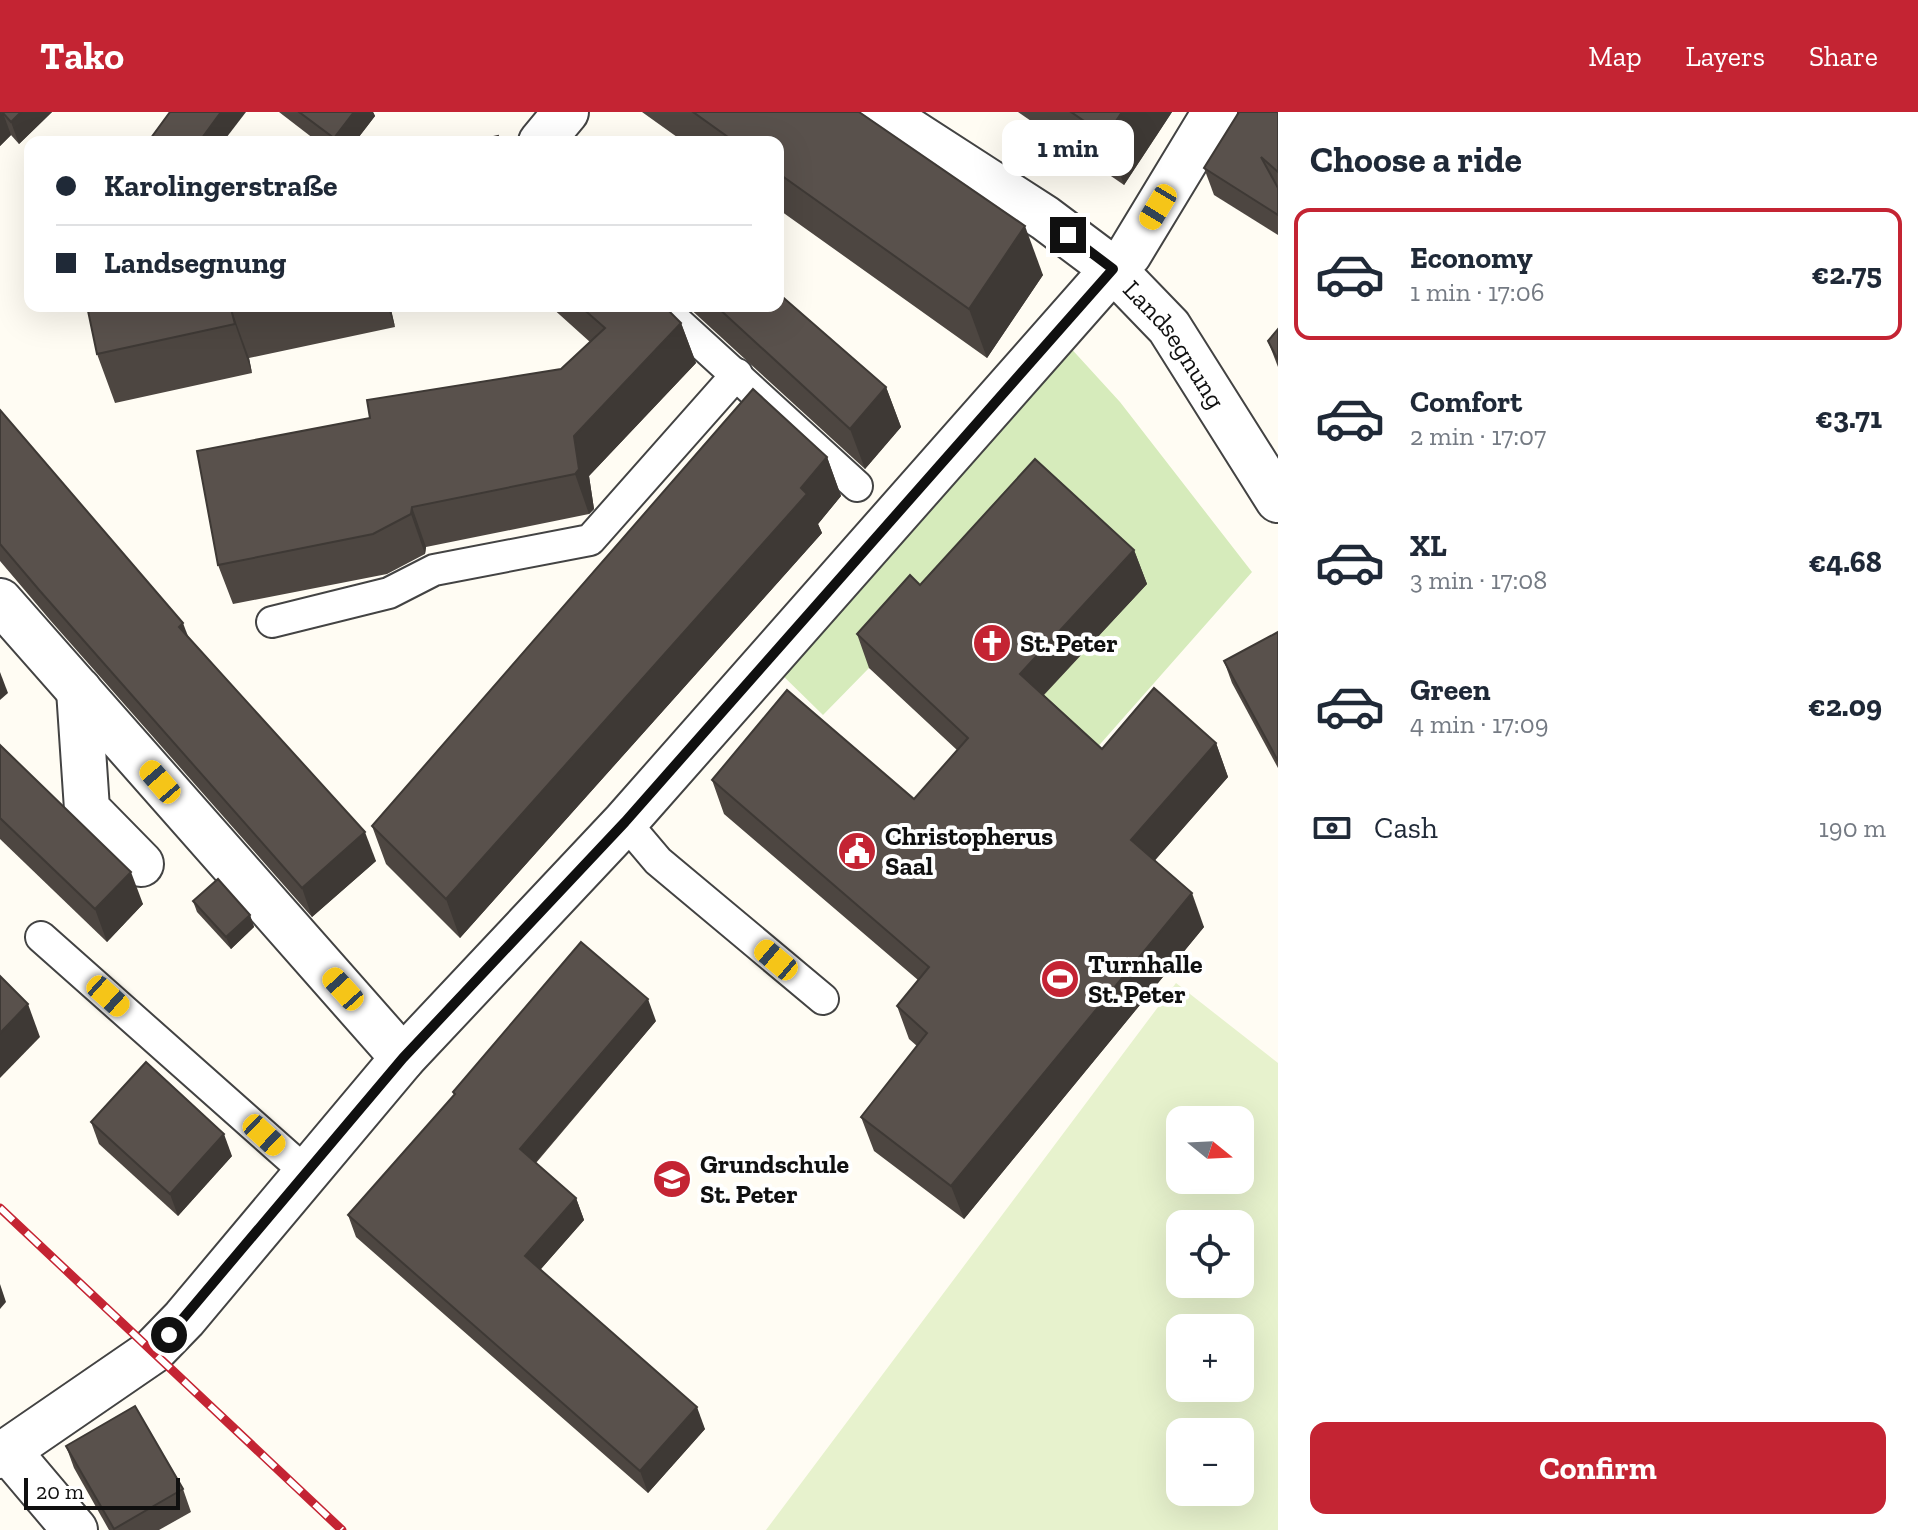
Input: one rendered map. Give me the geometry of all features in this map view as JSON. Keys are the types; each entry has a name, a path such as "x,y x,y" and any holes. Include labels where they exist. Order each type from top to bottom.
{"street":[{"path":"546,136 566,112"},
{"name":"Landsegnung","path":"881,112 1045,218 1113,269 1169,327 1278,500"},
{"path":"75,1530 4,1454 153,1351 184,1319 403,1058 625,822 1129,254 1215,112"},
{"path":"0,601 403,1058"},
{"path":"79,690 87,809 141,864"}],"lane":[{"path":"667,312 857,486"},
{"path":"272,622 389,593 434,570 590,540 737,374"},
{"path":"625,822 658,861 823,999"},
{"path":"41,937 307,1173"}],"green space":[{"path":"1067,344 1120,402 1252,572 1087,759 869,668 823,715 774,667"},
{"path":"1176,983 1278,1063 1278,1530 766,1530"}],"building":[{"path":"0,112 21,112 11,122 3,113 0,116"},
{"path":"170,112 221,112 203,136 152,136"},
{"path":"299,112 354,112 336,136"},
{"path":"693,112 859,112 1025,226 969,309 784,177 784,136 727,136"},
{"path":"1071,112 1122,112 1106,136"},
{"path":"1239,112 1278,112 1278,172 1261,157 1278,188 1278,215 1204,168"},
{"path":"784,298 886,387 850,429 723,312 784,312"},
{"path":"88,312 232,312 235,324 97,354"},
{"path":"587,312 670,312 681,323 574,436 579,469 575,474 412,507 411,514 373,534 218,565 197,451 370,418 367,400 561,369 605,328"},
{"path":"1278,329 1278,360 1268,341"},
{"path":"753,389 827,457 801,488 807,494 446,899 372,826"},
{"path":"0,410 183,623 179,627 365,832 302,888 0,544"},
{"path":"1035,459 1134,550 1020,674 1102,749 1154,688 1216,743 1131,840 1192,893 951,1186 861,1117 927,1033 897,1006 929,967 712,780 787,690 914,799 968,738 857,634 910,575 920,585"},
{"path":"1278,632 1278,761 1224,661"},
{"path":"0,745 131,872 95,909 0,818"},
{"path":"218,879 250,915 226,937 193,901"},
{"path":"581,942 648,999 520,1149 576,1198 525,1256 697,1407 640,1471 348,1215 455,1094 453,1092"},
{"path":"0,976 28,1004 0,1033"},
{"path":"146,1062 224,1134 170,1194 91,1122"},
{"path":"135,1406 183,1489 114,1529 66,1446"}],"railway":[{"path":"0,1208 342,1530"}],"place":[{"name":"St. Peter","path":"992,643"},
{"name":"Christopherus Saal","path":"857,851"},
{"name":"Turnhalle St. Peter","path":"1060,979"},
{"name":"Grundschule St. Peter","path":"672,1179"}],"route":[{"path":"169,1335 403,1058 625,822 1113,269 1068,235"}]}
